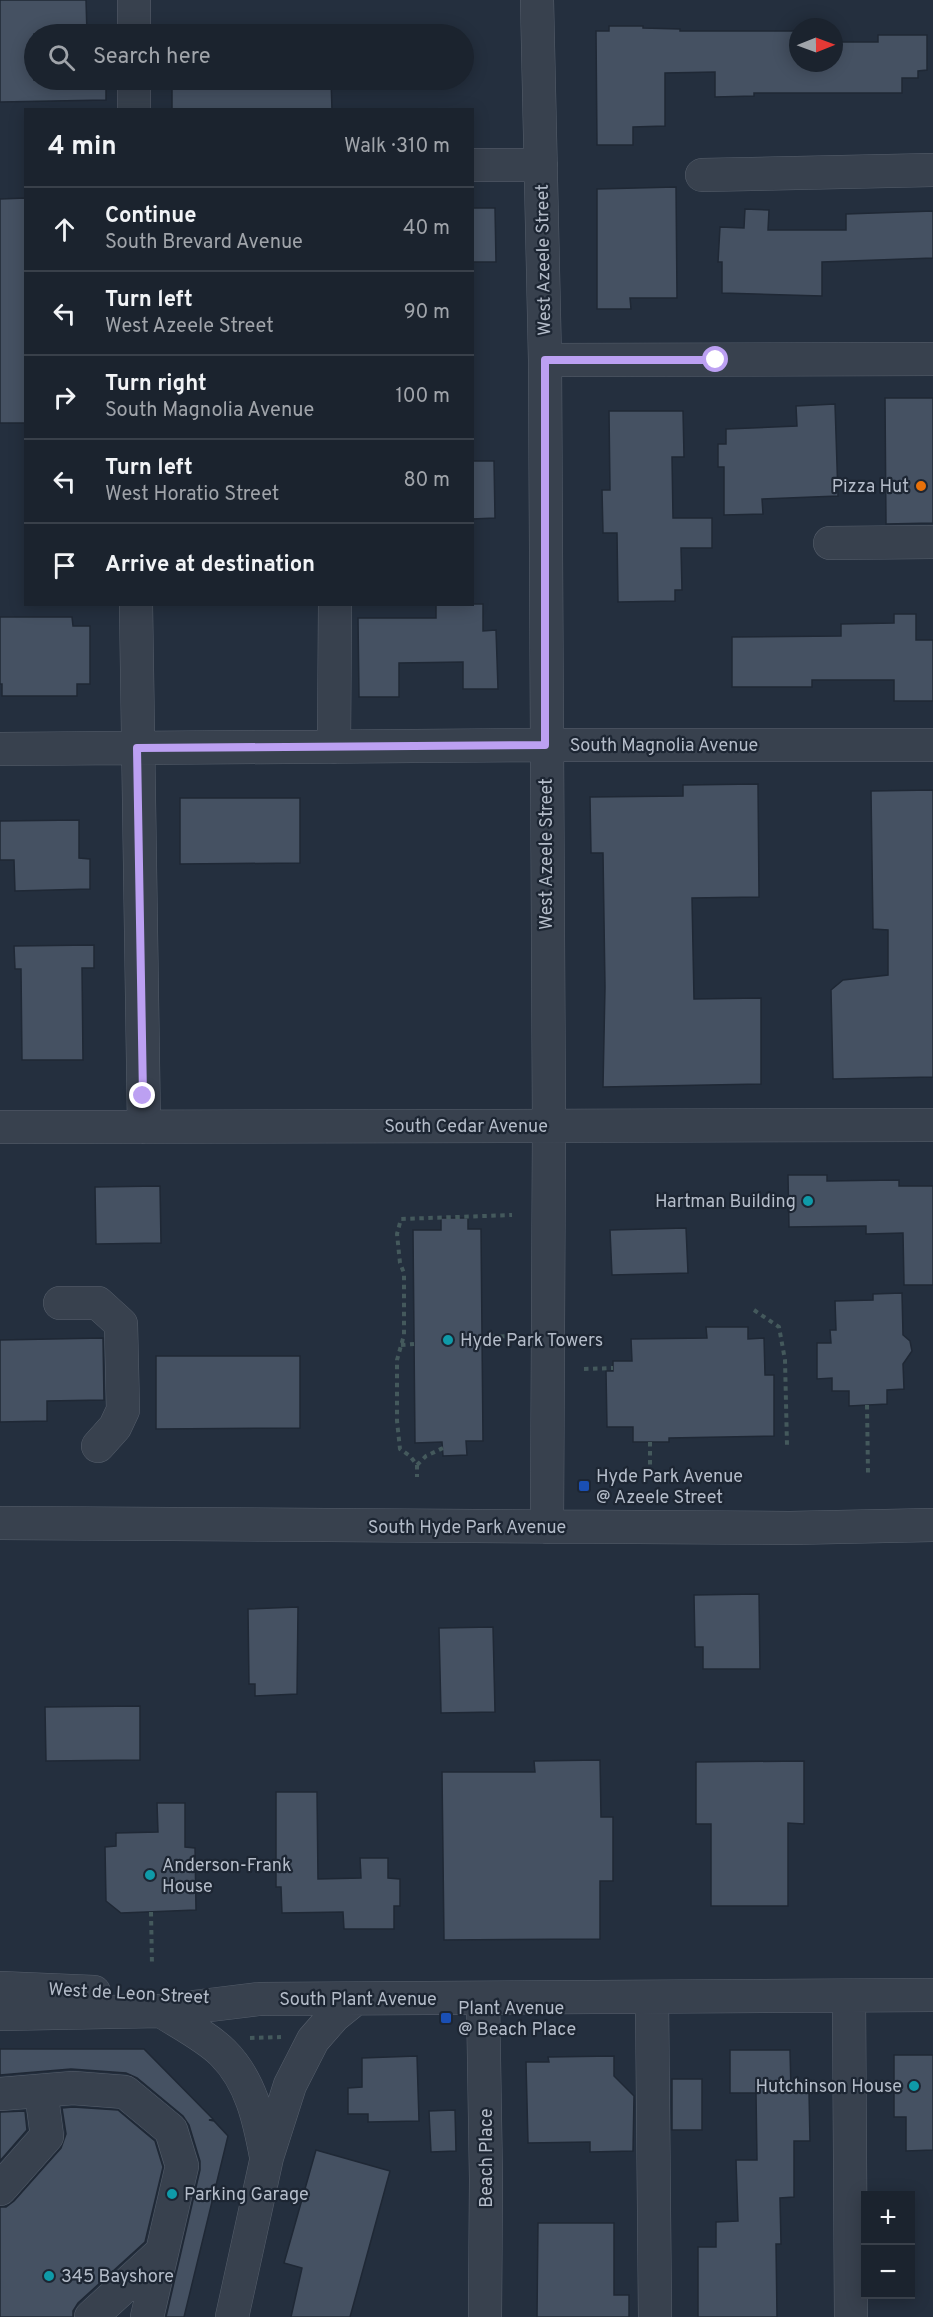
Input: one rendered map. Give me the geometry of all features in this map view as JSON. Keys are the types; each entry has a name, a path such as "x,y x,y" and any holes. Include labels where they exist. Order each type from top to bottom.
{"street":[{"path":"134,0 134,24"},
{"name":"West Azeele Street","path":"537,0 545,360 545,745 549,1126 547,1527"},
{"path":"134,90 134,108"},
{"path":"474,165 541,165"},
{"path":"702,175 933,170"},
{"path":"545,360 933,358"},
{"path":"830,543 933,542"},
{"path":"136,606 144,1127"},
{"path":"334,747 335,606"},
{"name":"South Magnolia Avenue","path":"0,749 933,745"},
{"name":"South Cedar Avenue","path":"0,1127 933,1125"},
{"path":"60,1303 98,1303 121,1324 123,1410 115,1427 98,1446"},
{"name":"South Hyde Park Avenue","path":"0,1523 812,1528 933,1525"},
{"name":"West de Leon Street","path":"0,1988 259,1999"},
{"name":"South Plant Avenue","path":"0,2014 161,2011 259,1999 933,1995"},
{"path":"849,1997 851,2317"},
{"name":"Beach Place","path":"483,1998 486,2180 484,2317"},
{"path":"652,1998 655,2317"},
{"path":"231,2317 267,2157 290,2085 308,2047 334,2016 355,1999"},
{"path":"161,2011 224,2053 245,2083 254,2102 267,2157"},
{"path":"0,2094 73,2088 125,2092 171,2130 182,2166 147,2317"},
{"path":"0,2189 47,2136 41,2091"},
{"path":"91,2317 162,2252"}],"path":[{"path":"417,1477 417,1465 400,1449 397,1421 397,1360 404,1335 404,1273 400,1263 397,1234 401,1219 512,1215"},
{"path":"754,1310 779,1327 785,1360 787,1445"},
{"path":"482,1337 513,1336"},
{"path":"401,1346 414,1344"},
{"path":"584,1369 613,1368"},
{"path":"867,1405 868,1473"},
{"path":"650,1442 650,1475"},
{"path":"417,1465 426,1456 442,1448"},
{"path":"151,1912 152,1965"},
{"path":"241,2042 248,2038 292,2037"}],"building":[{"path":"0,0 86,0 87,24 24,24 24,90 106,90 106,100 0,102"},
{"path":"609,26 643,26 643,28 680,29 680,31 789,31 789,72 843,72 843,42 878,42 878,35 927,35 927,70 918,71 918,78 902,78 902,93 754,93 754,96 715,97 715,72 665,73 665,126 633,127 633,145 597,145 596,31 609,31"},
{"path":"172,90 331,90 332,108 172,108"},
{"path":"676,187 677,298 630,298 631,309 597,309 597,189"},
{"path":"24,198 24,423 0,423 0,199"},
{"path":"474,208 495,208 496,262 474,262"},
{"path":"745,209 769,210 768,230 846,230 846,214 933,211 933,258 822,262 822,296 722,293 722,262 718,262 720,227 744,228"},
{"path":"885,398 933,398 933,523 886,524"},
{"path":"835,404 838,496 762,499 763,514 724,515 724,467 718,467 718,444 726,444 726,429 797,426 796,406"},
{"path":"609,411 683,411 684,457 672,457 673,518 712,518 712,548 681,548 682,590 675,590 675,601 618,602 617,533 603,533 602,490 610,490"},
{"path":"474,461 494,461 495,518 474,519"},
{"path":"483,604 483,631 496,630 498,689 463,689 463,662 399,663 399,697 359,697 358,618 436,618 436,606"},
{"path":"894,614 916,614 916,640 933,640 933,701 894,701 894,680 812,680 812,687 732,687 732,637 841,636 841,624 894,623"},
{"path":"0,617 72,617 73,626 90,626 90,684 77,684 77,696 2,696"},
{"path":"758,784 759,897 692,898 694,999 761,998 761,1084 603,1087 605,987 603,853 591,853 590,797 683,796 683,785"},
{"path":"933,790 933,1077 833,1079 831,990 843,980 888,975 888,930 873,929 871,791"},
{"path":"180,798 300,798 300,863 180,864"},
{"path":"79,820 79,858 90,859 90,889 15,891 14,860 0,860 0,821"},
{"path":"94,945 94,968 82,968 83,1060 22,1060 21,969 15,969 14,946"},
{"path":"788,1175 827,1175 827,1181 899,1180 899,1186 933,1186 933,1285 904,1285 903,1233 866,1234 866,1226 789,1227"},
{"path":"160,1186 161,1243 96,1244 95,1187"},
{"name":"Hyde Park Towers","path":"441,1218 468,1218 468,1229 481,1229 483,1441 466,1441 467,1455 443,1456 442,1442 415,1443 413,1230 441,1230"},
{"path":"686,1228 688,1273 612,1275 610,1230"},
{"path":"902,1293 903,1335 910,1341 912,1351 903,1364 904,1389 887,1390 887,1404 849,1406 849,1391 832,1391 832,1378 817,1379 817,1343 831,1343 830,1330 836,1330 835,1301 873,1300 873,1294"},
{"path":"706,1327 748,1327 748,1339 764,1338 765,1375 774,1375 774,1436 669,1438 669,1442 633,1442 633,1427 607,1427 606,1371 613,1371 613,1361 632,1361 631,1339 707,1338"},
{"path":"103,1338 104,1400 47,1401 47,1421 0,1422 0,1340"},
{"path":"156,1356 300,1356 300,1428 156,1429"},
{"path":"759,1594 760,1669 703,1669 703,1647 695,1647 694,1595"},
{"path":"298,1607 297,1694 255,1696 255,1684 249,1684 248,1609"},
{"path":"493,1627 495,1712 441,1713 439,1628"},
{"path":"140,1706 140,1760 46,1761 45,1707"},
{"path":"600,1760 601,1817 613,1817 613,1881 600,1881 600,1939 444,1940 442,1772 535,1772 534,1761"},
{"path":"804,1761 804,1824 788,1823 788,1906 711,1906 711,1824 696,1824 696,1762"},
{"path":"276,1792 317,1792 318,1879 361,1878 360,1858 388,1858 388,1878 400,1879 400,1906 394,1906 394,1929 344,1929 343,1912 282,1913 281,1887 276,1887"},
{"name":"Anderson-Frank House","path":"157,1803 185,1803 185,1847 195,1848 196,1910 121,1913 106,1901 105,1847 116,1846 116,1833 158,1832"},
{"path":"0,2049 144,2049 213,2119 209,2120 214,2121 228,2136 184,2317 166,2317 200,2170 200,2161 189,2125 183,2116 137,2078 126,2073 71,2069 0,2075"},
{"path":"730,2050 790,2050 791,2092 809,2092 810,2141 794,2141 794,2197 780,2198 781,2244 776,2244 777,2317 698,2317 698,2247 716,2247 716,2222 738,2221 736,2160 757,2160 756,2093 730,2093"},
{"name":"Hutchinson House","path":"894,2055 933,2055 933,2150 906,2151 906,2117 894,2117"},
{"path":"417,2056 419,2121 368,2122 368,2114 348,2114 348,2088 362,2087 362,2058"},
{"path":"614,2056 614,2076 634,2096 633,2151 590,2152 590,2142 528,2143 526,2062 549,2062 548,2057"},
{"path":"672,2079 702,2079 702,2130 672,2130"},
{"path":"62,2108 118,2110 155,2141 163,2167 145,2242 78,2303 73,2311 73,2317 0,2317 0,2207 6,2207 14,2201 61,2148 66,2134"},
{"path":"455,2110 456,2151 431,2152 429,2111"},
{"path":"25,2111 27,2130 0,2161 0,2112"},
{"path":"316,2150 390,2171 350,2317 291,2317 302,2268 284,2263"},
{"path":"538,2223 614,2223 614,2295 629,2295 629,2317 537,2317"}],"place":[{"name":"Pizza Hut","path":"921,486"},
{"name":"Hartman Building","path":"808,1201"},
{"name":"Hyde Park Towers","path":"448,1340"},
{"name":"Hyde Park Avenue @ Azeele Street","path":"584,1486"},
{"name":"Anderson-Frank House","path":"150,1875"},
{"name":"Plant Avenue @ Beach Place","path":"446,2018"},
{"name":"Hutchinson House","path":"914,2086"},
{"name":"Parking Garage","path":"172,2194"},
{"name":"345 Bayshore","path":"49,2276"}],"route":[{"path":"143,1096 137,748 545,745 545,360 716,360"}]}
